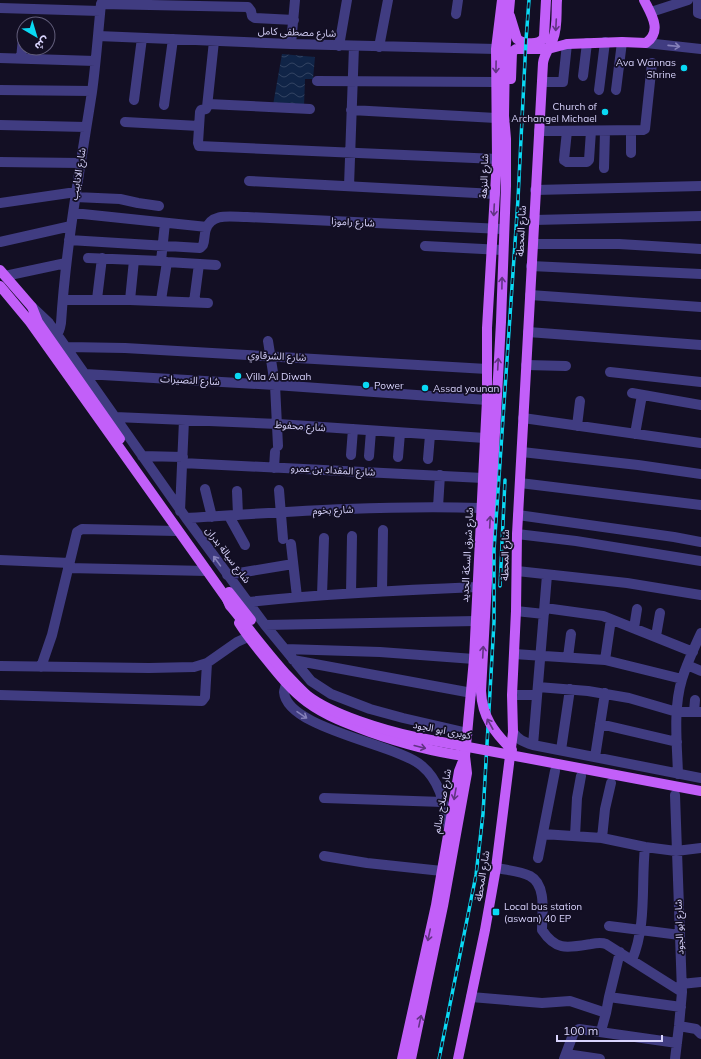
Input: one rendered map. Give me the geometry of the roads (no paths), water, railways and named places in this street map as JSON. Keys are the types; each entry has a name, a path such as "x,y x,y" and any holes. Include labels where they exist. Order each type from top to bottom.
{"main road":[{"path":"504,3 517,38 522,42 537,43 543,40 544,37 546,0"},
{"path":"548,49 555,34 557,0"},
{"path":"506,138 509,115 512,52 516,49 548,49 567,44 605,42 646,43 652,38 655,31 655,23 644,0"},
{"name":"شارع النزهة","path":"498,229 495,194 497,159 496,49 504,3"},
{"name":"شارع النزهة","path":"487,354 506,138 504,116 504,3"},
{"name":"شارع المحطة","path":"458,1059 485,930 496,868 513,732 512,695 516,611 517,534 543,58 548,49"},
{"name":"شارع النزهة","path":"476,692 501,322 497,250"},
{"name":"شارع سيالة بدران","path":"3,273 32,307 38,322 54,337 228,596 233,613 248,636 286,683 308,703 345,723 415,746 465,756"},
{"name":"شارع سيالة بدران","path":"0,286 30,322 206,571 228,596"},
{"path":"487,354 501,322"},
{"name":"شارع شرق السكة الحديد","path":"465,756 476,692 474,659 487,400 487,354"},
{"name":"كوبرى ابو الجود","path":"228,596 308,688 322,698 343,707 396,726 512,750 701,785"},
{"name":"كوبرى ابو الجود","path":"228,596 232,608 273,659 302,691 319,703 340,713 384,729 415,737 701,791"},
{"path":"476,692 489,723 497,735 512,750"},
{"name":"شارع صلاح سالم","path":"402,1059 442,871 459,771 465,756"},
{"name":"شارع صلاح سالم","path":"411,1059 442,914 461,810 467,773 465,756"}],"street":[{"path":"291,44 295,0"},
{"path":"339,46 346,0"},
{"path":"379,46 388,0"},
{"path":"456,14 458,0"},
{"path":"698,0 700,14"},
{"path":"650,12 683,1"},
{"path":"0,8 151,2 248,7 254,18 294,20"},
{"name":"شارع الانابيب","path":"54,337 60,329 61,323 72,213 92,91 100,4"},
{"name":"شارع مصطفى كامل","path":"98,36 339,46 496,49"},
{"path":"134,100 142,38"},
{"path":"164,104 173,39"},
{"path":"214,41 208,104 206,109 201,110 198,146 497,159"},
{"path":"598,90 605,42"},
{"path":"616,90 622,42"},
{"path":"583,76 587,43"},
{"path":"646,43 701,49"},
{"path":"542,82 563,82 567,44"},
{"path":"349,186 354,46"},
{"path":"0,58 95,61"},
{"path":"539,131 631,131 645,129 652,63"},
{"path":"317,81 496,82"},
{"path":"0,90 92,91"},
{"path":"208,104 310,109"},
{"path":"351,110 496,118"},
{"path":"125,122 199,126"},
{"path":"0,125 86,127"},
{"path":"567,131 564,160 567,162 587,162 589,160 591,131"},
{"path":"604,168 605,131"},
{"path":"631,131 631,153"},
{"path":"0,162 80,163"},
{"path":"250,181 495,194"},
{"path":"535,190 701,186"},
{"path":"0,203 75,194 120,199 159,206"},
{"path":"69,240 202,247 207,227 72,213"},
{"path":"534,220 701,216"},
{"name":"شارع راموزا","path":"207,227 211,221 216,218 247,217 498,229"},
{"path":"161,300 164,261 162,245 165,223"},
{"path":"0,242 71,226"},
{"path":"532,244 679,243 701,249"},
{"path":"425,246 497,250"},
{"path":"88,258 216,265"},
{"path":"97,299 102,258"},
{"path":"130,300 134,260"},
{"path":"3,273 66,263"},
{"path":"194,302 199,264"},
{"path":"531,266 701,274"},
{"path":"530,295 701,307"},
{"path":"63,300 161,300 208,303"},
{"path":"528,332 701,345"},
{"name":"شارع سيالة بدران","path":"54,337 67,347 183,515 227,575 293,660 311,680 330,694 386,714 468,733"},
{"path":"268,341 275,385 278,424 274,468"},
{"name":"شارع الشرقاوي","path":"67,347 125,348 270,355 487,369"},
{"path":"526,365 566,366"},
{"path":"610,372 701,382"},
{"name":"شارع النصيرات","path":"85,374 275,385 487,400"},
{"path":"635,434 637,394 701,405"},
{"path":"577,426 580,401"},
{"name":"شارع محفوظ","path":"115,417 278,424 485,438"},
{"path":"523,418 701,443"},
{"path":"183,515 182,460 184,420"},
{"path":"351,455 353,429"},
{"path":"369,456 371,431"},
{"path":"398,457 400,433"},
{"path":"428,459 430,435"},
{"path":"522,452 638,465 701,474"},
{"name":"شارع المقداد بن عمرو","path":"142,456 274,468 483,478"},
{"path":"438,507 440,476"},
{"path":"520,483 701,505"},
{"path":"205,489 212,517"},
{"path":"279,490 281,512 293,564 297,597"},
{"path":"237,491 234,515 245,545"},
{"name":"شارع بخوم","path":"183,515 212,517 281,512 438,507 481,508"},
{"path":"518,515 701,542"},
{"path":"41,667 52,635 76,535 79,530 177,531"},
{"path":"382,591 383,530"},
{"path":"517,534 576,541 701,561"},
{"path":"351,593 352,536"},
{"path":"322,595 324,538"},
{"path":"0,560 69,566 206,571"},
{"path":"227,575 293,564"},
{"path":"516,571 627,583 701,595"},
{"path":"533,745 548,575"},
{"path":"248,602 351,593 477,587"},
{"path":"634,628 637,609"},
{"path":"516,611 544,611 603,616 693,652"},
{"path":"656,636 660,613"},
{"path":"604,660 611,619"},
{"path":"266,625 476,621"},
{"path":"678,774 677,712 682,679 701,633"},
{"path":"568,657 572,634"},
{"path":"0,666 149,668 194,667 207,663 248,636"},
{"path":"285,649 387,652 474,659"},
{"path":"514,654 604,660 682,679"},
{"path":"293,660 476,692"},
{"path":"0,695 202,701 205,697 207,663"},
{"path":"687,666 701,671"},
{"path":"286,683 284,692 288,702 294,710 303,716 329,729 413,759 422,765 430,773 441,791 449,829"},
{"path":"512,695 538,691 570,689 605,693 629,698 677,712 698,712 695,700"},
{"path":"561,750 570,689"},
{"path":"596,758 605,693"},
{"path":"600,724 677,742"},
{"path":"513,732 517,738 533,745 701,778"},
{"path":"538,858 555,771"},
{"path":"575,836 577,798 581,776"},
{"path":"602,838 610,782"},
{"name":"شارع ابو الجود","path":"675,795 682,988 675,1059"},
{"path":"324,798 444,802"},
{"path":"543,834 602,838 645,847 676,851 701,848"},
{"path":"632,960 636,951 640,930 645,847"},
{"path":"324,856 380,865 442,871"},
{"path":"496,868 529,876 536,881 541,892 542,930 556,945 560,947 573,947 603,943 682,988 701,982"},
{"path":"609,926 680,935"},
{"path":"601,1031 620,952"},
{"path":"471,997 542,1003 570,1001 606,1013"},
{"path":"609,997 681,1007"},
{"path":"679,1026 699,1030"},
{"path":"600,1059 565,1056 574,1032 577,1029 601,1031 677,1043"}],"water":[{"path":"282,54 315,57 313,79 305,79 304,107 273,105"}],"railway":[{"path":"439,1059 476,875 483,814 494,622 494,550 518,199 529,0"},
{"path":"500,586 505,480"}],"place":[{"name":"Ava Wannas Shrine","path":"684,68"},
{"name":"Church of Archangel Michael","path":"605,112"},
{"name":"Villa Al Diwah","path":"238,376"},
{"name":"Power","path":"366,385"},
{"name":"Assad younan","path":"425,388"},
{"name":"Local bus station (aswan) 40 EP","path":"496,912"}]}
